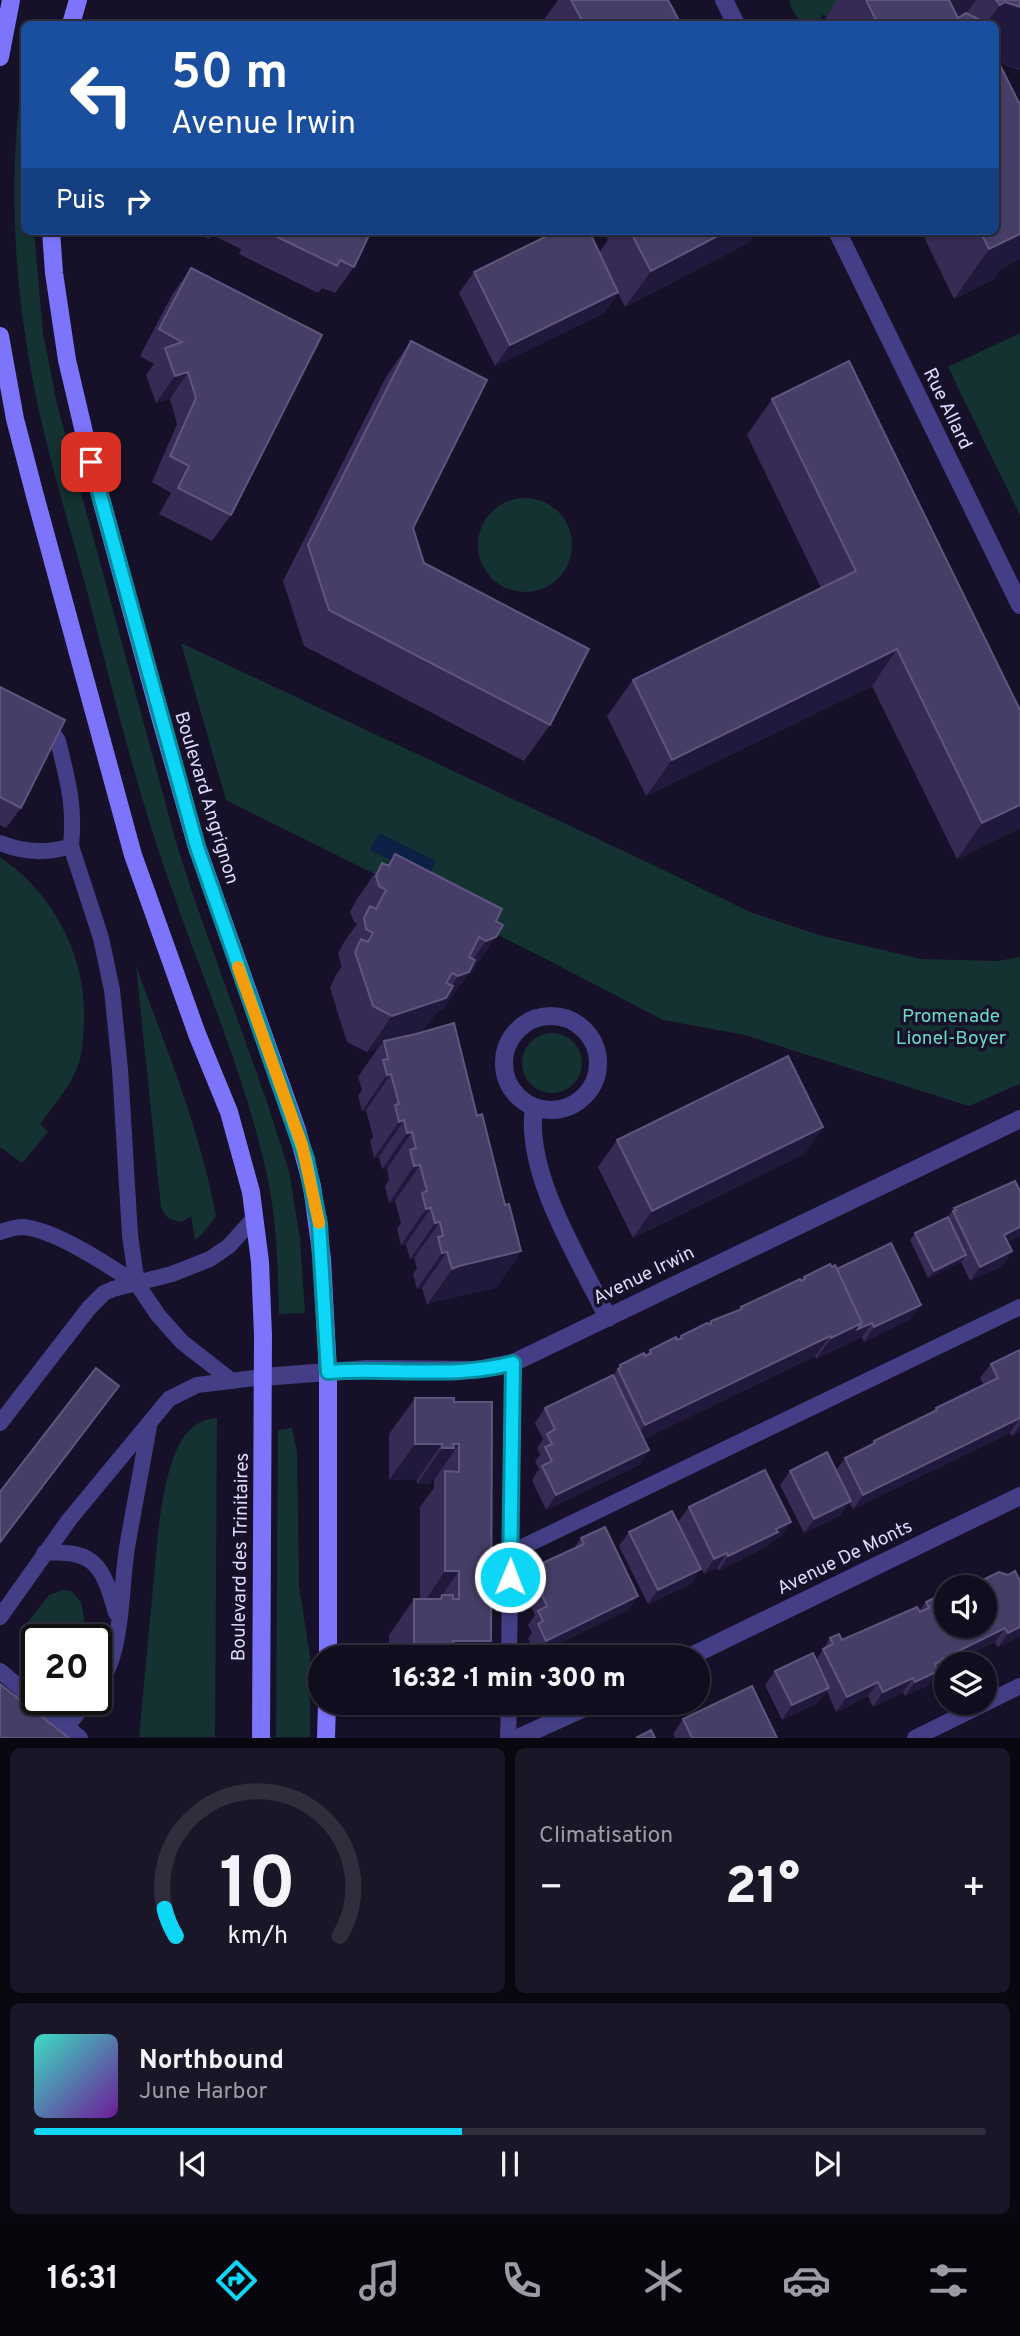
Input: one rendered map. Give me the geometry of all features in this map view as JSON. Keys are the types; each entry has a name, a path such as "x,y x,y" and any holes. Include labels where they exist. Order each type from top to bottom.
{"main road":[{"path":"0,57 10,0"},
{"path":"72,21 78,0"},
{"name":"Boulevard Angrignon","path":"51,235 67,360 91,462 159,713 201,860 306,1159 319,1224 328,1372"},
{"path":"0,336 27,468 125,830 197,1034 237,1135 255,1217 260,1262 263,1377"},
{"path":"328,1372 328,1645"},
{"name":"Boulevard des Trinitaires","path":"261,1738 263,1377"},
{"path":"326,1738 327,1715"}],"street":[{"path":"724,0 734,21"},
{"name":"Rue Allard","path":"839,235 1020,605"},
{"path":"541,1016 571,1019 583,1027 595,1046 599,1068 595,1082 587,1094 575,1104 562,1109 534,1107 520,1098 510,1086 505,1073 504,1058 508,1043 516,1031 528,1021 541,1016"},
{"path":"534,1107 532,1136 548,1194 608,1318"},
{"name":"Avenue Irwin","path":"263,1377 367,1369 475,1370 513,1363 1020,1119"},
{"name":"Avenue De Monts","path":"710,1647 1020,1496"},
{"path":"518,1738 569,1715"}],"lane":[{"path":"22,717 53,733 58,741 73,802 71,846 101,938 112,990 120,1069 130,1235 137,1284"},
{"path":"0,843 24,852 58,850 71,846"},
{"path":"0,1423 103,1293 172,1274 210,1259 229,1245 255,1217"},
{"path":"0,1232 21,1227 44,1233 100,1261 137,1284 158,1315 182,1342 232,1381"},
{"path":"510,1553 1020,1307"},
{"path":"509,1645 513,1363"},
{"path":"0,1617 44,1553 159,1410 179,1392 204,1383 263,1377"},
{"path":"112,1649 150,1424"},
{"path":"44,1553 72,1553 87,1558 98,1566 108,1585 118,1622"},
{"path":"0,1671 74,1732 81,1715"},
{"path":"915,1738 1020,1686"},
{"path":"508,1738 509,1715"}],"green space":[{"path":"789,0 838,0 827,16 822,15 819,21 802,21 793,11"},
{"path":"21,85 21,235 34,235 43,333 57,404 176,842 289,1171 300,1239 305,1313 279,1314 274,1217 250,1109 146,812 42,422 24,327 16,252 15,176"},
{"path":"1020,333 1020,515 948,367"},
{"path":"525,498 543,502 558,512 568,527 572,545 568,563 558,578 543,588 525,592 507,588 492,578 482,563 478,545 482,527 492,512 507,502"},
{"name":"Promenade Lionel-Boyer","path":"181,643 750,912 819,935 921,959 998,961 1020,957 1020,1084 969,1106 745,1035 663,1020 226,800"},
{"path":"0,857 36,889 51,908 73,951 83,998 83,1039 78,1065 66,1088 40,1124 48,1132 22,1163 0,1147"},
{"path":"136,966 181,1089 201,1152 216,1216 195,1240 191,1216 181,1222 174,1220 166,1216 161,1207"},
{"path":"552,1033 573,1042 582,1063 573,1084 552,1093 531,1084 522,1063 531,1042"},
{"path":"217,1418 215,1737 139,1737 158,1532 169,1473 176,1451 189,1431 201,1422"},
{"path":"292,1428 297,1452 299,1586 308,1645 310,1737 276,1737 278,1430"},
{"path":"63,1590 71,1591 81,1602 85,1624 26,1624 49,1595"}],"water":[{"path":"379,833 436,861 428,878 370,850"}],"building":[{"path":"571,0 668,0 679,21 582,21"},
{"path":"866,0 949,0 958,18 966,13 982,21 876,21"},
{"path":"996,0 1020,0 1020,7 1005,2 1000,5"},
{"path":"999,63 1020,105 1020,234 989,249 982,235 999,235"},
{"path":"273,235 369,235 354,267 340,260 337,266"},
{"path":"549,235 591,235 618,292 510,345 474,272"},
{"path":"632,235 719,235 651,271"},
{"path":"191,268 322,335 231,515 178,488 189,466 170,456 196,398 188,372 175,376 165,348 182,342 159,329"},
{"path":"411,341 487,380 413,528 424,563 589,649 550,725 329,610 308,545"},
{"path":"849,361 1020,710 1020,805 982,823 897,649 672,760 633,680 856,571 772,399"},
{"path":"0,687 65,720 21,808 0,797"},
{"path":"395,854 502,909 496,921 503,925 496,937 486,941 479,937 469,957 475,960 469,972 458,976 452,973 446,983 453,986 446,998 392,1016 373,1006 355,952 361,939 368,942 373,933 366,929 364,918 370,906 376,909 386,890 379,886 376,876 382,863 389,866"},
{"path":"454,1023 477,1116 482,1114 505,1205 509,1204 521,1251 452,1269 447,1252 442,1253 438,1237 443,1236 440,1222 435,1223 431,1208 426,1209 422,1193 427,1191 420,1165 414,1166 410,1150 416,1148 412,1132 407,1133 404,1120 399,1122 395,1105 399,1104 391,1074 387,1075 383,1060 388,1059 384,1041"},
{"path":"788,1056 823,1127 652,1211 617,1140"},
{"path":"1015,1181 1020,1191 1020,1227 1004,1235 1012,1251 980,1267 953,1211 956,1210 954,1208"},
{"path":"948,1217 966,1255 934,1271 915,1233"},
{"path":"891,1243 921,1305 874,1327 872,1323 858,1329 862,1323 837,1269"},
{"path":"830,1264 832,1267 835,1265 862,1323 645,1425 618,1369 620,1365 644,1353 645,1356 651,1353 650,1350 676,1337 677,1340 682,1338 681,1336 707,1323 711,1324 711,1321 742,1309 741,1307 800,1279 801,1281"},
{"path":"1020,1350 1020,1418 863,1495 845,1458 937,1410 936,1408 998,1378 991,1364"},
{"path":"96,1368 119,1386 0,1542 0,1492"},
{"path":"613,1375 649,1450 556,1495 542,1466 552,1461 545,1447 552,1444 547,1434 555,1429 545,1408"},
{"path":"415,1398 492,1402 491,1641 414,1645 414,1599 441,1599 442,1595 453,1595 453,1599 459,1599 459,1571 445,1571 445,1471 459,1472 459,1444 453,1444 454,1448 442,1448 442,1444 415,1444"},
{"path":"827,1452 851,1501 814,1519 790,1471"},
{"path":"765,1470 791,1522 776,1529 778,1532 728,1556 727,1553 714,1559 689,1507"},
{"path":"672,1511 701,1569 658,1590 629,1532"},
{"path":"605,1527 638,1596 546,1641 538,1624 543,1621 538,1611 547,1606 538,1586 546,1582 538,1565 584,1544 581,1538"},
{"path":"1015,1571 1020,1581 1020,1627 1008,1633 1005,1628 997,1632 997,1575 993,1575 999,1572 1008,1575"},
{"path":"934,1598 934,1638 985,1638 956,1652 934,1652 934,1673 915,1682 913,1678 883,1692 878,1682 847,1697 823,1649 833,1644 830,1638 839,1634 842,1640 917,1607 920,1612 929,1608 926,1602"},
{"path":"813,1653 829,1688 792,1705 775,1671"},
{"path":"0,1684 21,1700 21,1715 40,1715 69,1738 0,1738"},
{"path":"752,1686 777,1738 692,1738 683,1719 691,1715 710,1715 710,1706"},
{"path":"651,1730 655,1738 636,1738"}],"slow traffic":[{"path":"238,967 302,1145 319,1223"}],"route":[{"path":"91,462 197,847 306,1159 319,1224 328,1372 367,1369 475,1370 513,1363 510,1577"}]}
